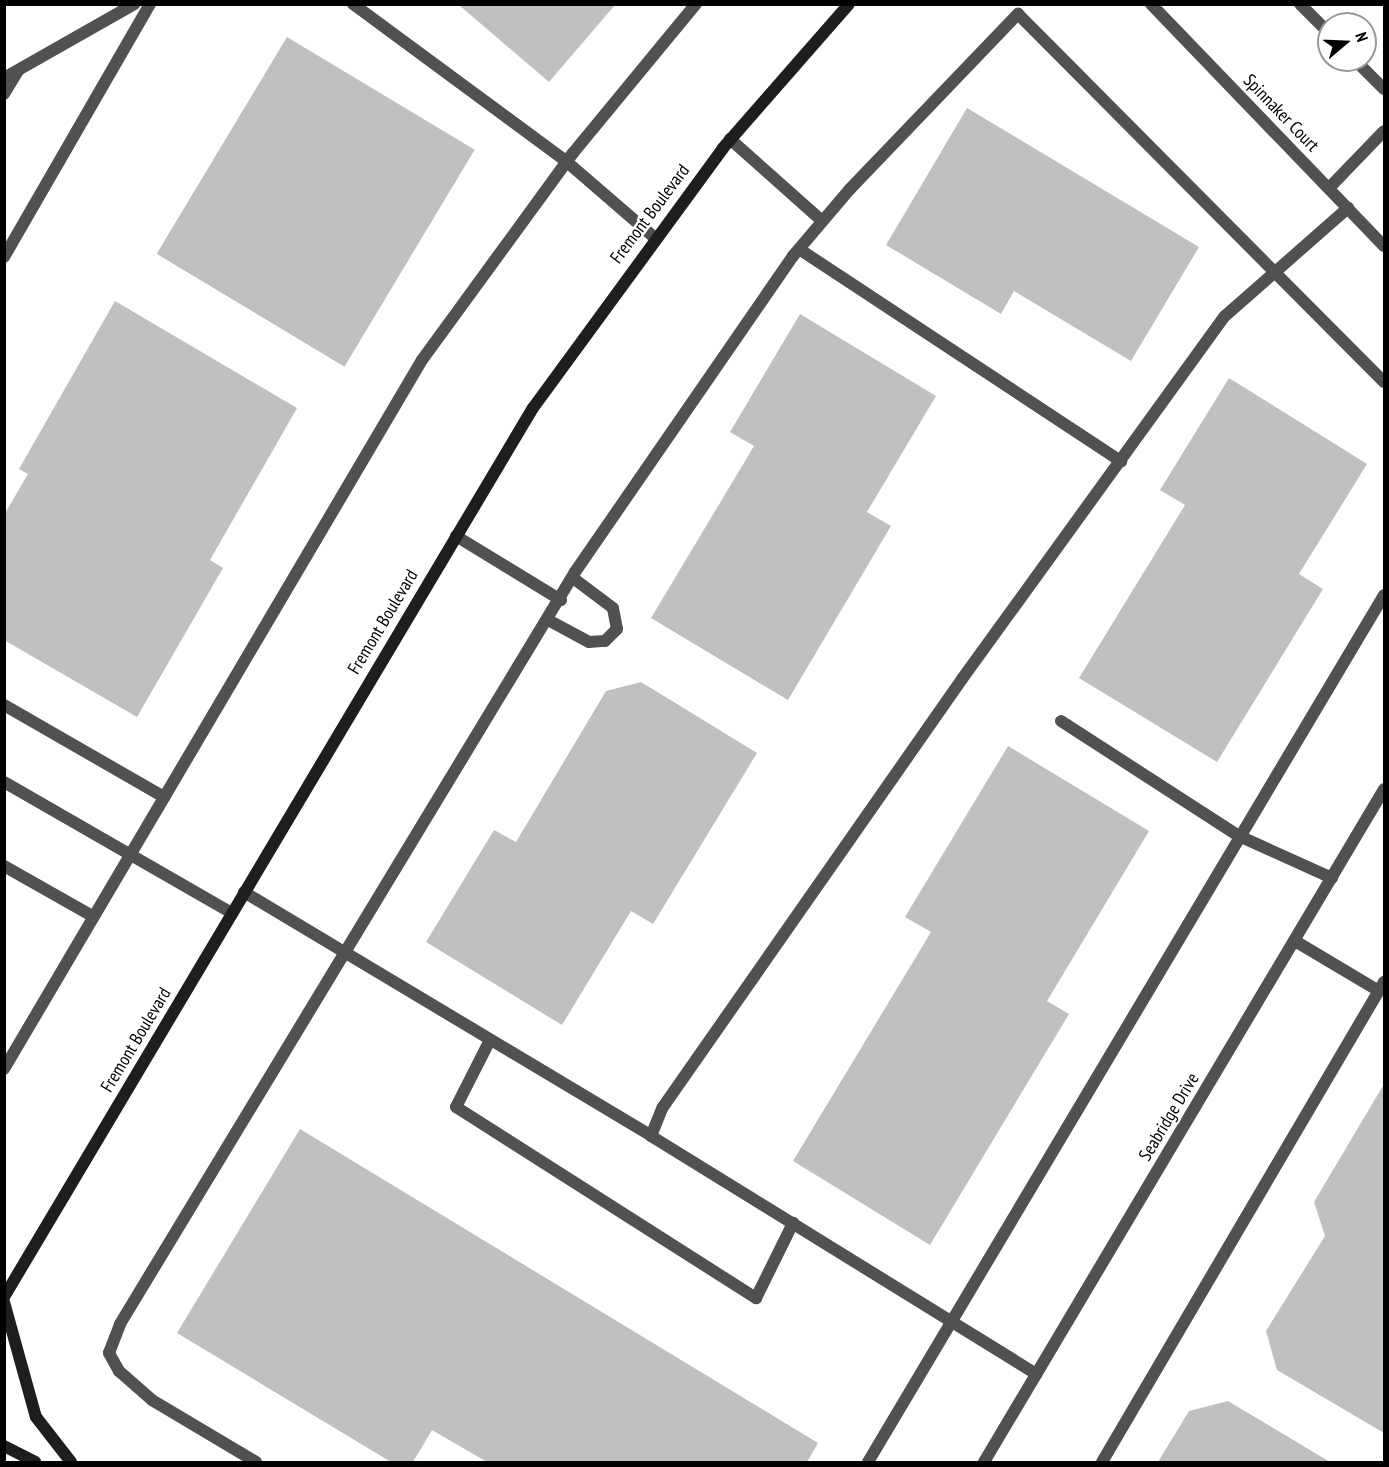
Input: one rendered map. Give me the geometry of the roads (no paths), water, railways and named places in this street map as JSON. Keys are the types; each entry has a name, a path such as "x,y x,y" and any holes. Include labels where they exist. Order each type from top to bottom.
{"main road":[{"name":"Fremont Boulevard","path":"4,1297 533,408 654,237 730,139 849,4"},
{"path":"4,1302 36,1417 71,1462"},
{"path":"4,1446 35,1462"}],"street":[{"path":"4,78 134,4"},
{"path":"4,257 150,4"},
{"path":"353,4 567,162 654,237"},
{"path":"4,1069 422,360 567,162 696,4"},
{"name":"Spinnaker Court","path":"1151,4 1384,246"},
{"path":"1300,4 1317,21"},
{"path":"256,1462 134,1387 109,1353 120,1324 345,952 550,621 573,578 800,249 822,221 1018,14 1277,270 1384,382"},
{"path":"4,94 19,70"},
{"path":"1367,72 1384,89"},
{"path":"1329,189 1384,131"},
{"path":"730,139 822,221"},
{"path":"651,1136 663,1107 1121,460 1226,316 1348,208"},
{"path":"800,249 1121,460"},
{"path":"456,536 561,600"},
{"path":"550,621 589,642 606,641 617,629 613,608 573,578"},
{"path":"868,1462 1384,595"},
{"path":"4,705 164,797"},
{"path":"1061,721 1239,836 1332,878"},
{"path":"4,782 232,913"},
{"name":"Seabridge Drive","path":"984,1462 1384,789"},
{"path":"4,866 94,917"},
{"path":"244,892 651,1136 1036,1374"},
{"path":"1102,1462 1382,986 1294,941"},
{"path":"490,1040 456,1107 756,1298 793,1223"}]}
